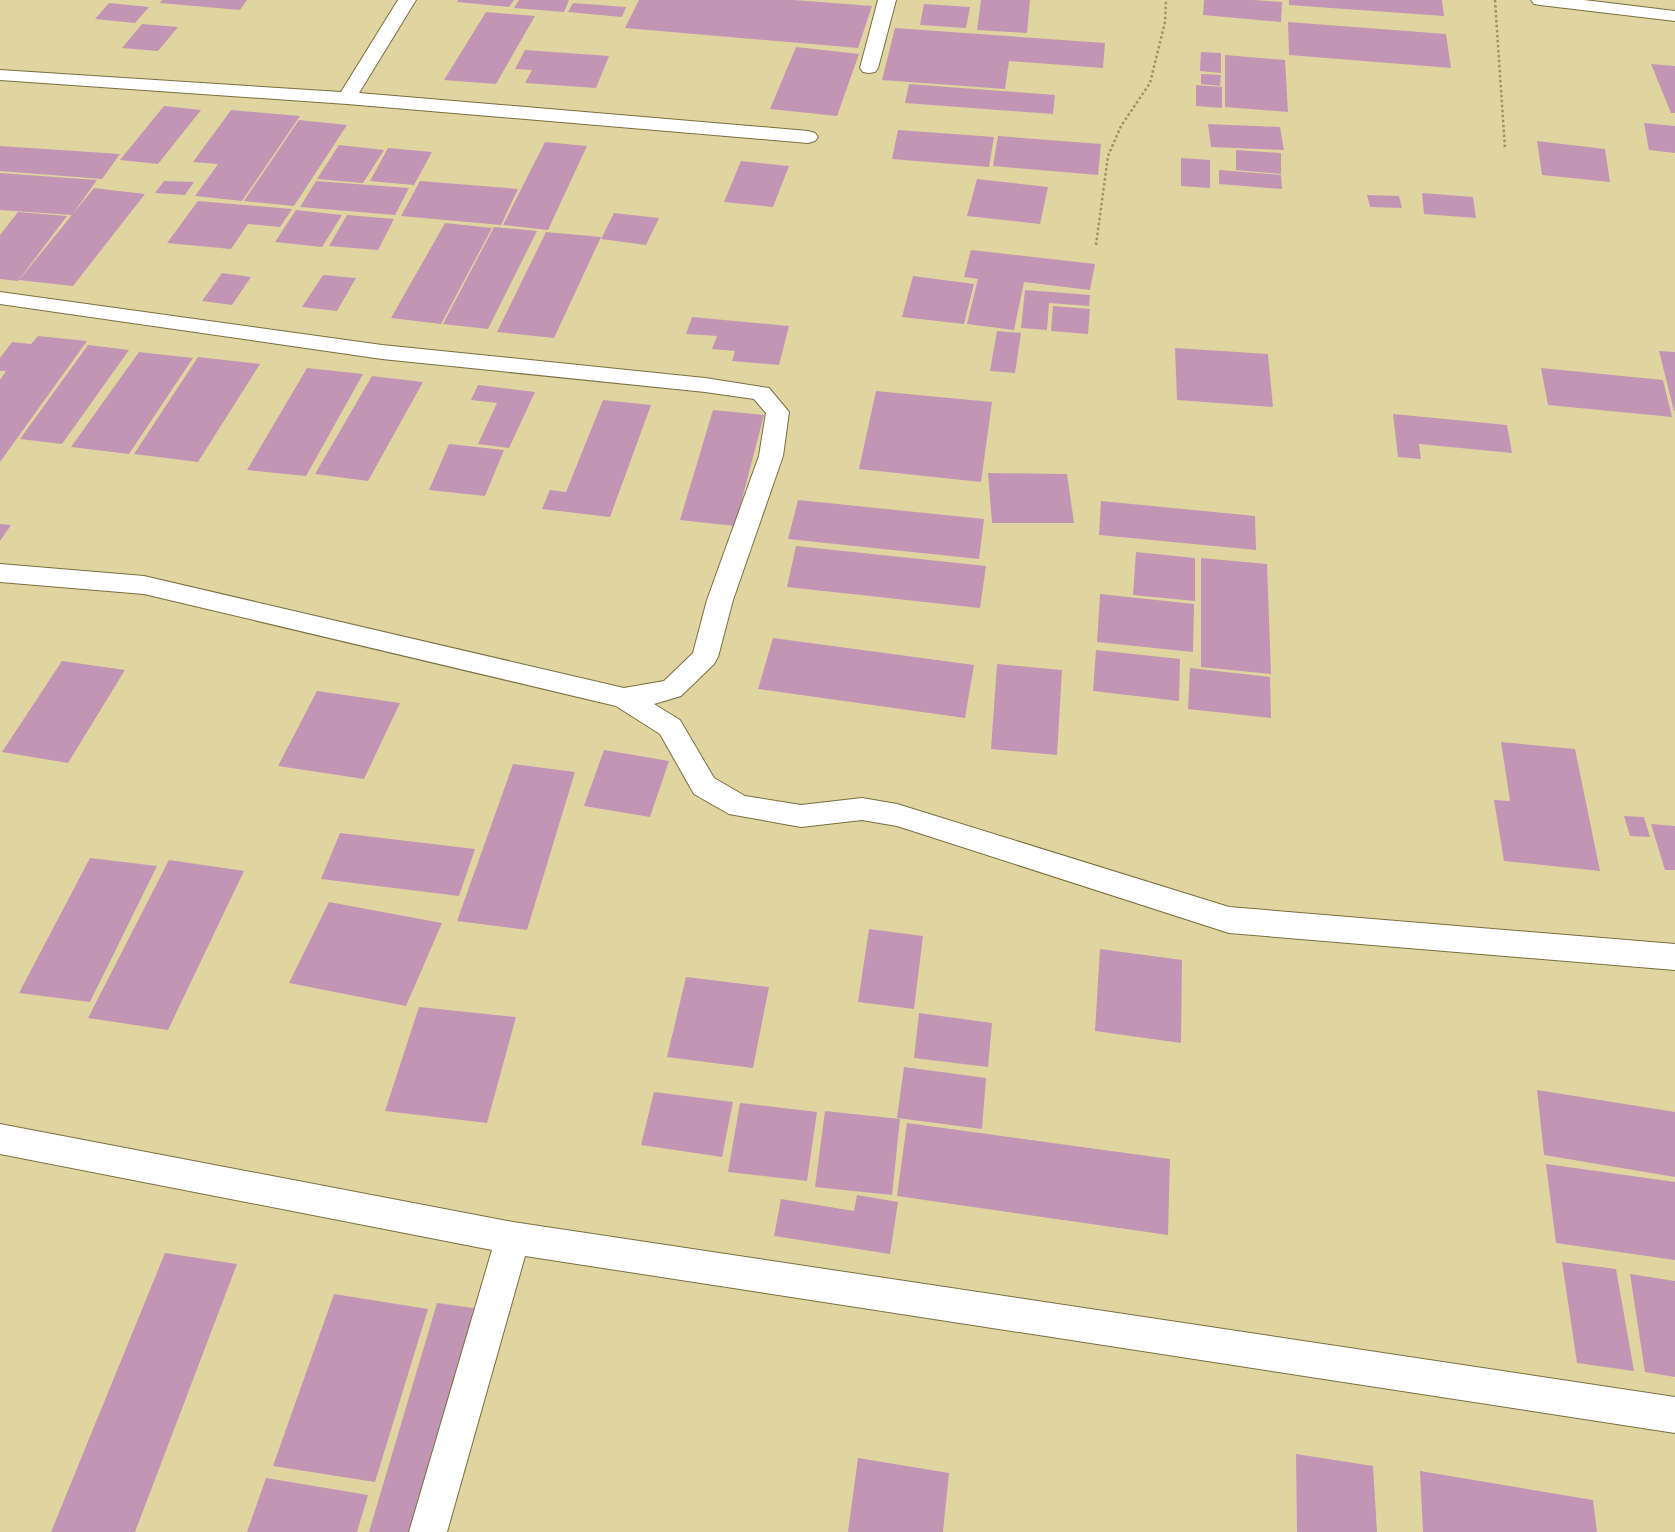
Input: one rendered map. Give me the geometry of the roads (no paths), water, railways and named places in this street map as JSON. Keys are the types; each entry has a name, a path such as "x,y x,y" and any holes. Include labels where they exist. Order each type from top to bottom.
{"street":[{"path":"347,98 407,0"},
{"path":"869,68 887,0"},
{"path":"1540,0 1675,16"},
{"path":"0,75 347,98 808,137"},
{"path":"0,298 382,352 705,384 762,393 778,412 771,456 720,600 705,657 672,689 648,696 624,698 144,585 0,573"},
{"path":"624,698 670,727 704,786 739,806 802,816 862,808 897,814 1229,920 1675,957"},
{"path":"0,1138 513,1238 1675,1415"},
{"path":"428,1532 513,1238"}]}
